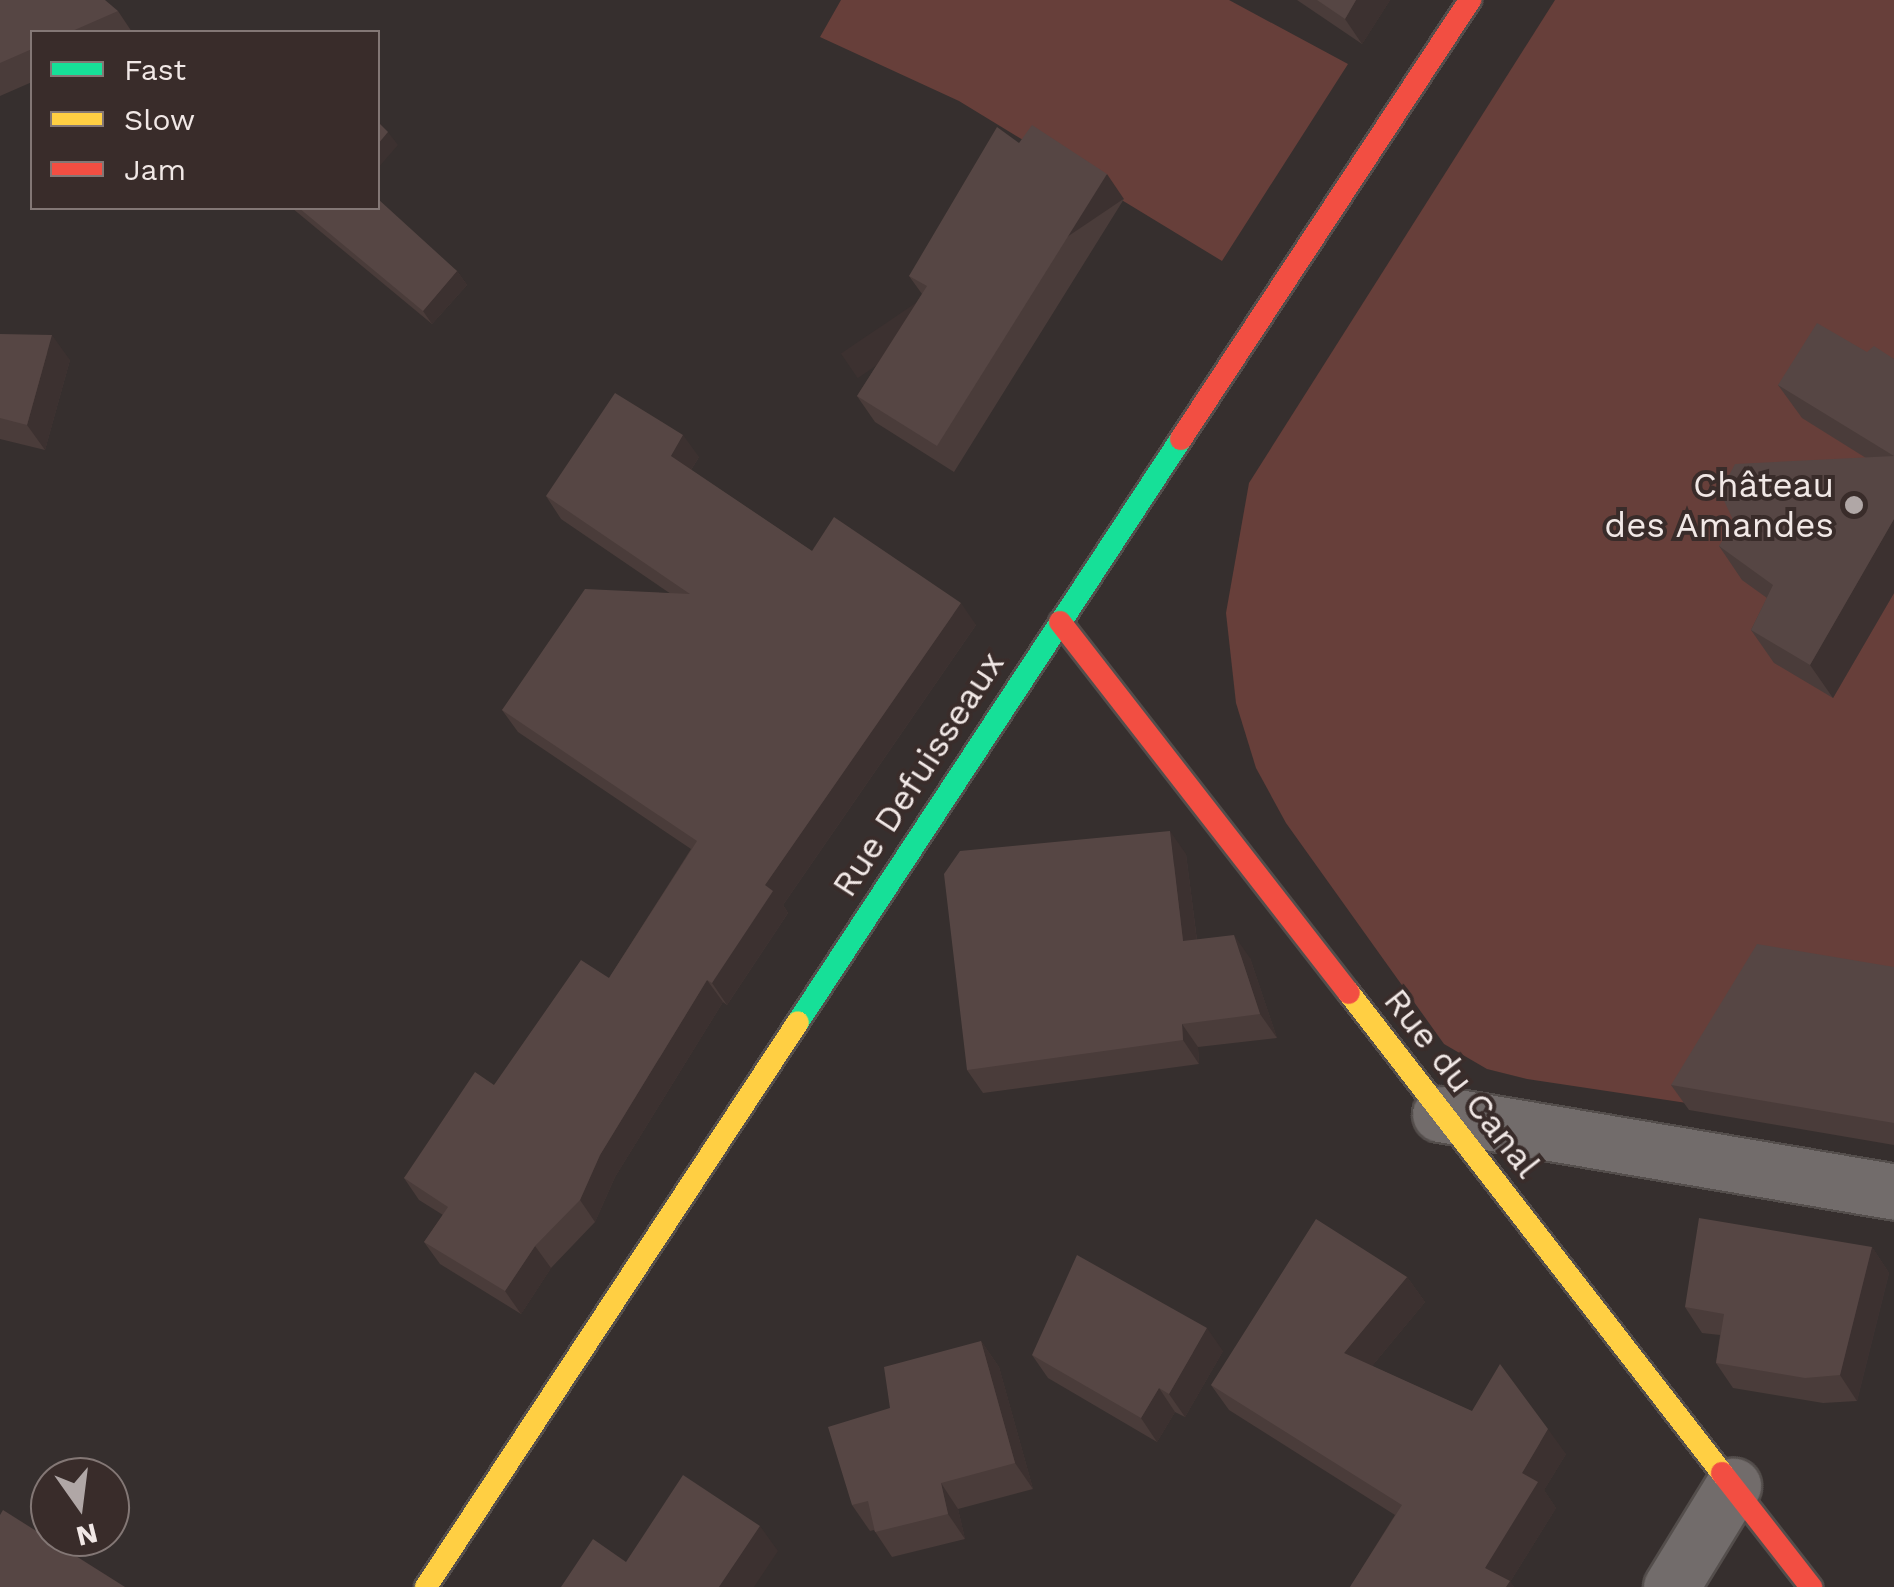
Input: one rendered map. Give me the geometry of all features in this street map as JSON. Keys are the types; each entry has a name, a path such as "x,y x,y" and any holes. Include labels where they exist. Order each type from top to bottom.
{"street":[{"name":"Rue Defuisseaux","path":"426,1587 1470,0"},
{"name":"Rue du Canal","path":"1060,622 1811,1587"},
{"path":"1440,1114 1894,1192"},
{"path":"1671,1587 1733,1486"}],"shaded area":[{"path":"841,0 1229,0 1348,64 1222,261 959,101 820,37"},
{"path":"1555,0 1894,0 1894,1134 1527,1079 1487,1069 1444,1044 1286,823 1256,768 1236,703 1226,613 1249,483"}],"building":[{"path":"0,0 105,0 118,11 75,30 30,30 30,50 0,63"},
{"path":"1317,0 1356,0 1345,19"},
{"path":"380,124 388,132 380,142"},
{"path":"1032,125 1107,174 937,446 857,396 927,286 909,276 997,127 1019,143"},
{"path":"380,201 457,271 423,311 301,210 380,210"},
{"path":"1817,323 1867,352 1874,346 1894,359 1894,456 1778,385"},
{"path":"0,334 52,335 27,425 0,418"},
{"path":"615,393 683,435 671,456 812,551 834,517 961,603 765,885 773,891 712,983 707,980 600,1155 580,1200 535,1246 505,1291 424,1242 448,1207 404,1178 475,1072 494,1085 581,960 609,978 697,841 502,710 585,589 690,594 546,496"},
{"name":"Château des Amandes","path":"1894,456 1894,519 1810,665 1751,630 1773,585 1719,546 1734,522 1720,492 1735,464"},
{"path":"1170,831 1183,941 1234,935 1260,1014 1182,1024 1183,1040 967,1070 944,874 960,851"},
{"path":"1757,944 1894,967 1894,1123 1671,1085"},
{"path":"1699,1218 1872,1247 1840,1375 1805,1378 1716,1363 1724,1314 1685,1307"},
{"path":"1316,1219 1407,1277 1344,1353 1472,1411 1500,1364 1548,1429 1522,1473 1538,1482 1485,1568 1510,1581 1506,1587 1350,1587 1402,1505 1211,1385"},
{"path":"1077,1255 1207,1328 1169,1394 1159,1388 1141,1418 1032,1355"},
{"path":"981,1341 1015,1463 941,1483 948,1514 875,1532 868,1501 852,1505 828,1427 890,1408 884,1367"},
{"path":"683,1475 760,1526 719,1587 561,1587 593,1539 626,1562"},
{"path":"3,1510 30,1527 30,1557 77,1557 125,1587 0,1587"}],"traffic: fast":[{"path":"798,1022 1181,439"}],"traffic: slow":[{"path":"1349,993 1722,1473"},
{"path":"426,1587 798,1022"}],"traffic: jam":[{"path":"1181,439 1470,0"},
{"path":"1060,622 1349,993"},
{"path":"1722,1473 1811,1587"}],"place":[{"name":"Château des Amandes","path":"1854,505"}]}
